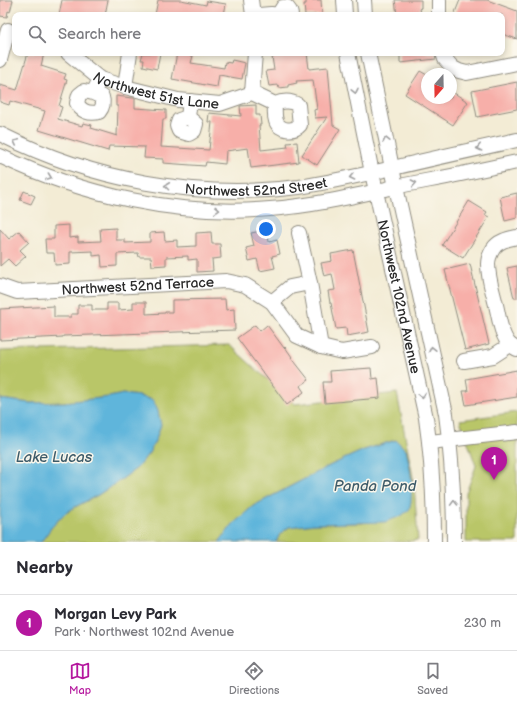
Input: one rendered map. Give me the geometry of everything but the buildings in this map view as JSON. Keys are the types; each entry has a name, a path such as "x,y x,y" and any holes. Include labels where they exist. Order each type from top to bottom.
{"street":[{"path":"251,0 253,12"},
{"path":"344,0 345,12"},
{"path":"364,0 365,12"},
{"path":"439,0 439,12"},
{"path":"280,12 282,7 286,7 290,12"},
{"path":"0,60 8,30"},
{"name":"Northwest 51st Lane","path":"72,56 100,79 178,100 220,104 252,93"},
{"path":"125,86 130,56"},
{"path":"256,56 252,93 274,104"},
{"name":"Northwest 102nd Avenue","path":"349,56 376,192 426,418 430,442 433,487 434,542"},
{"name":"Northwest 102nd Avenue","path":"369,56 443,399 450,440 454,506 454,542"},
{"path":"444,56 453,68 468,73 517,63"},
{"path":"93,93 100,79"},
{"path":"188,117 190,101"},
{"name":"Northwest 52nd Street","path":"0,134 53,158 93,171 137,182 185,188 236,190 275,189 321,183 517,140"},
{"path":"25,167 32,149"},
{"name":"Northwest 52nd Street","path":"0,156 60,181 139,202 185,208 230,211 270,210 321,203 517,162"},
{"path":"299,233 310,283 321,347"},
{"path":"514,347 507,342 502,330 490,281 488,263 490,254 497,245 508,239 517,237"},
{"name":"Northwest 52nd Terrace","path":"0,286 17,292 226,281 245,285 272,302 297,336 321,347 342,352 372,347"},
{"path":"272,302 290,287 310,283"},
{"path":"464,361 493,356 514,347"},
{"path":"430,442 517,432"}],"green space":[{"path":"229,345 295,404 397,393 414,483 418,540 403,542 276,542 280,534 289,527 315,524 363,523 412,482 406,450 395,440 364,450 331,465 253,506 234,524 219,542 41,542 63,515 122,479 137,468 149,453 156,439 153,400 123,394 65,402 30,403 0,399 0,351"},
{"path":"517,412 517,542 466,542 466,493 476,466 460,420"}],"water":[{"name":"Lake Lucas","path":"123,394 153,400 158,411 161,425 149,453 137,468 98,495 63,515 41,542 0,542 0,399 30,403 65,402"},
{"name":"Panda Pond","path":"396,440 406,450 412,482 409,510 401,516 385,522 315,524 289,527 280,534 276,542 219,542 233,524 253,506 331,465 364,450"}],"place":[{"name":"Morgan Levy Park","path":"494,480"}]}
